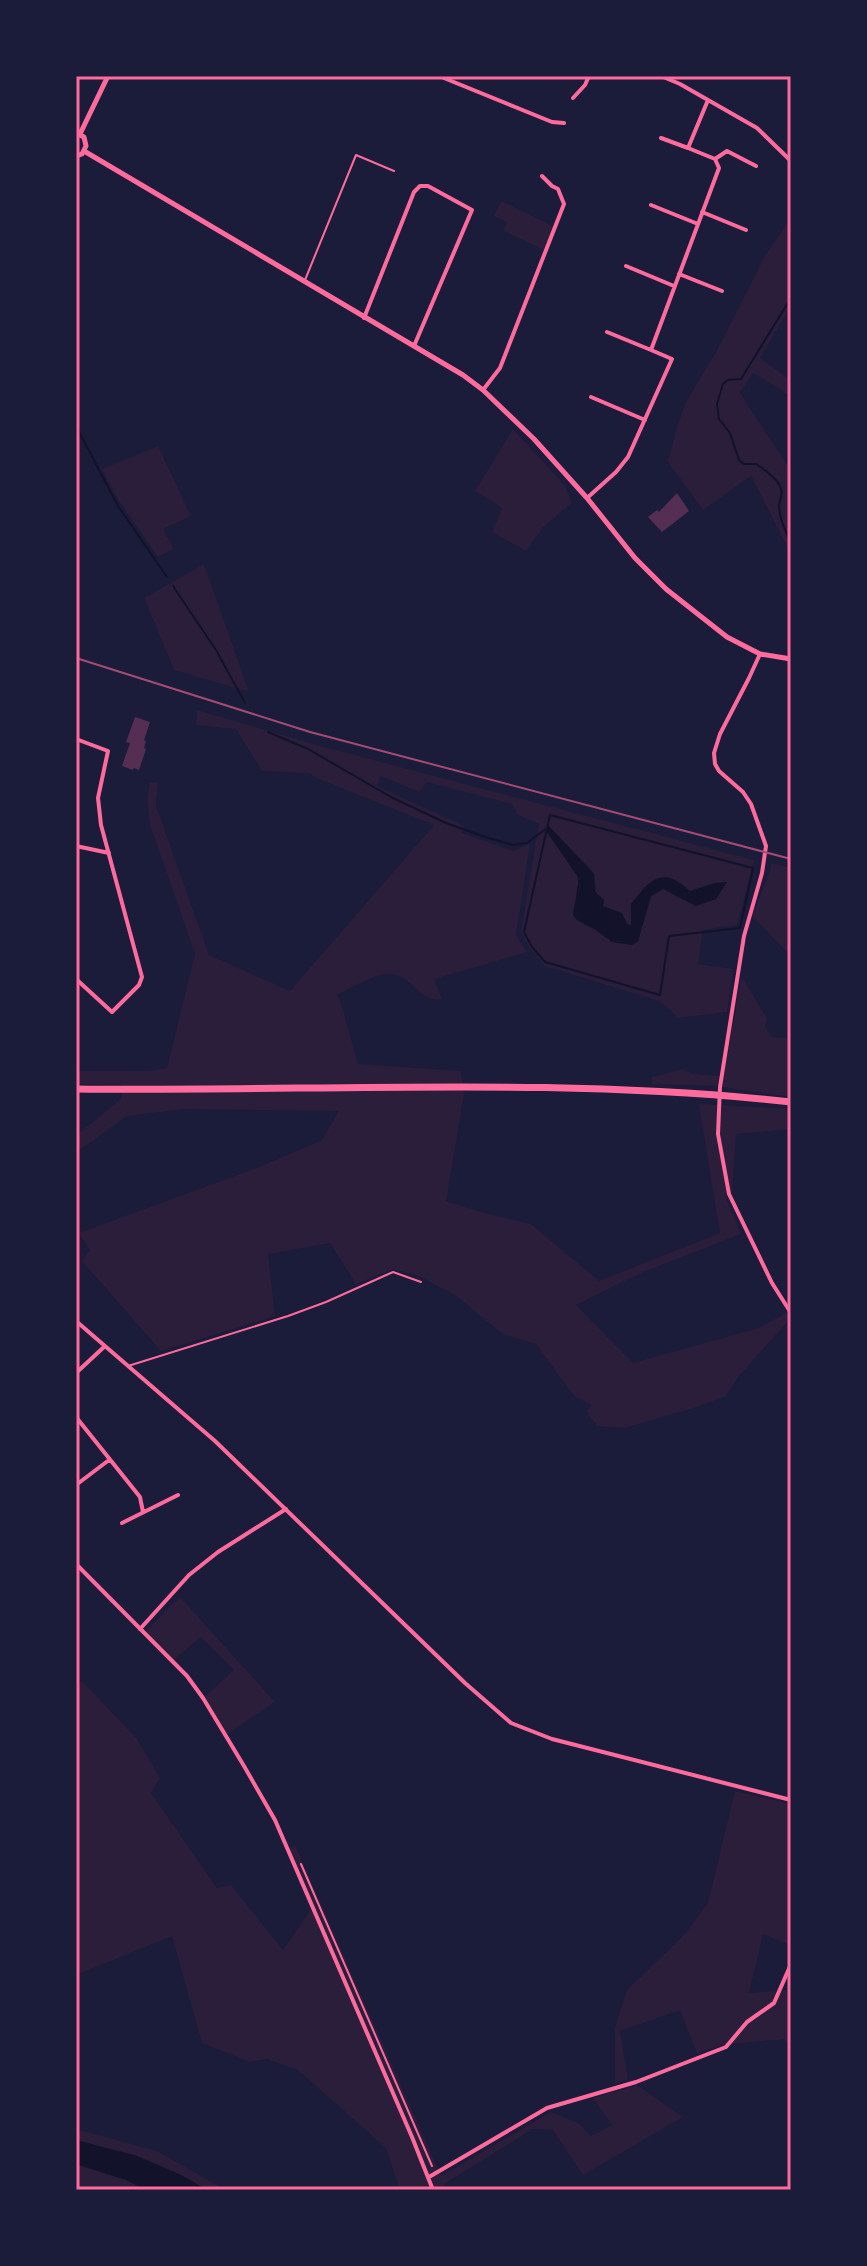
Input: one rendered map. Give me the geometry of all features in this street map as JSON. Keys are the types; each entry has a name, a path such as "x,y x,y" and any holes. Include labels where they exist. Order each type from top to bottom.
{"main road":[{"path":"76,1089 488,1086 709,1095 791,1102"}],"street":[{"path":"76,156 84,151 86,142 78,133 108,76"},
{"path":"439,76 552,122 564,123"},
{"path":"573,98 589,76"},
{"path":"661,76 757,128 791,161"},
{"path":"688,148 708,100"},
{"path":"651,350 719,168 715,159 661,138"},
{"path":"84,151 463,375 534,439 635,558 666,589 727,637 760,654 791,659"},
{"path":"715,159 727,151 756,166"},
{"path":"483,390 500,368 564,204 558,189 542,176"},
{"path":"364,318 414,192 420,186 428,186 472,210 414,346"},
{"path":"651,205 698,224"},
{"path":"702,212 746,230"},
{"path":"626,266 674,286"},
{"path":"679,274 722,291"},
{"path":"587,498 628,457 672,359 607,332"},
{"path":"591,397 645,420"},
{"path":"760,654 720,734 714,753 719,771 743,792 751,804 766,846 766,857 744,936 720,1087 718,1134 729,1194 772,1283 791,1313"},
{"path":"76,739 108,751 98,798 101,825 142,977 139,985 112,1012 76,979"},
{"path":"76,846 109,853"},
{"path":"76,1321 215,1441 465,1683 511,1723 552,1739 791,1800"},
{"path":"76,1373 105,1346"},
{"path":"76,1417 140,1497 143,1512"},
{"path":"76,1485 109,1460"},
{"path":"122,1523 178,1495"},
{"path":"140,1629 189,1575 218,1552 286,1509"},
{"path":"76,1564 195,1686 275,1820 433,2190"},
{"path":"428,2177 547,2108 636,2082 726,2047 747,2022 774,2003 791,1964"}],"lane":[{"path":"304,282 356,155 394,171"},
{"path":"127,1367 288,1316 393,1272 421,1282"}],"path":[{"path":"299,1860 435,2174"}],"shaded area":[{"path":"501,201 553,226 544,250 504,231 507,222 494,216"},
{"path":"791,218 791,306 760,358 791,380 791,388 787,394 753,373 740,393 791,471 791,554 751,476 703,510 668,462 686,402 715,354 766,254"},
{"path":"513,429 565,486 572,503 544,526 526,551 492,532 502,508 475,491"},
{"path":"158,446 191,516 163,529 174,549 158,557 119,501 102,469"},
{"path":"204,564 249,692 174,670 144,598"},
{"path":"197,710 324,747 754,860 737,925 703,930 698,964 733,969 727,1012 677,1018 659,1001 545,966 531,950 521,932 539,824 518,815 512,804 427,782 419,792 381,776 377,786 464,826 462,833 513,851 530,844 516,935 527,952 434,979 442,999 427,997 394,974 379,975 337,995 358,1064 461,1071 464,1095 446,1201 531,1224 599,1281 720,1233 699,1104 791,1109 791,1129 736,1134 732,1192 725,1196 741,1234 641,1273 576,1305 633,1363 759,1328 786,1313 790,1319 739,1376 726,1396 624,1428 597,1426 586,1411 592,1405 575,1397 536,1344 503,1334 456,1296 419,1276 393,1269 356,1284 330,1243 268,1254 275,1316 161,1351 82,1261 90,1250 79,1233 262,1166 322,1140 339,1111 183,1109 127,1116 76,1153 76,1136 122,1098 122,1085 76,1084 76,1071 149,1071 167,1068 195,954 150,825 147,798 150,783 158,782 156,806 209,955 290,991 434,825 309,773 262,771 236,729 196,725","holes":["548,826 594,873 603,906 632,926 631,918 668,877 690,891 715,883 696,906 663,889 651,896 638,941 631,945 612,942 574,916 578,877 547,832"]},
{"path":"548,825 594,874 595,892 604,900 603,906 622,913 627,924 631,925 631,904 645,887 658,878 672,879 690,891 727,882 716,899 696,906 663,889 651,896 638,941 632,945 612,942 573,915 578,877 547,832"},
{"path":"771,863 791,868 791,956 752,916"},
{"path":"741,979 767,1018 765,1026 772,1037 791,1038 791,1097 722,1087"},
{"path":"683,1069 692,1074 719,1076 718,1086 652,1084 652,1077"},
{"path":"180,1597 275,1702 226,1735 203,1698 234,1670 201,1637 172,1661 144,1633"},
{"path":"82,1681 137,1739 160,1778 151,1793 217,1888 231,1885 283,1950 313,1906 287,1849 295,1845 441,2176 551,2112 578,2123 591,2136 612,2125 593,2098 637,2085 683,2117 583,2175 553,2130 533,2129 444,2184 446,2190 400,2190 386,2148 298,2070 267,2059 250,2062 202,2043 172,1936 76,1975 76,1687"},
{"path":"735,1791 791,1804 791,1946 763,1934 749,1993 791,1990 791,2048 784,2039 721,2045 697,2053 680,2010 620,2031 628,2079 615,2084 615,2027 627,1990 684,1935 708,1903"},
{"path":"76,2129 157,2151 226,2190 208,2190 137,2156 76,2140"},
{"path":"76,2140 137,2156 208,2190 146,2190 126,2180 76,2164"},
{"path":"76,2164 126,2180 146,2190 76,2190"}],"building":[{"path":"677,493 689,511 662,532 648,517 657,510 659,512"},
{"path":"135,717 150,722 139,770 122,766"}],"waterway":[{"path":"791,298 741,379 728,380 723,384 717,404 719,419 730,433 739,460 744,464 756,464 780,486 780,515 791,542"},
{"path":"76,426 118,506 167,577"},
{"path":"173,586 216,650 245,703"},
{"path":"268,732 308,749 391,797 446,823 488,838 513,845 527,843 547,828"},
{"path":"550,815 753,868 740,928 669,936 660,995 545,962 524,932 550,815"}],"railway":[{"path":"76,658 310,732 791,859"}]}
